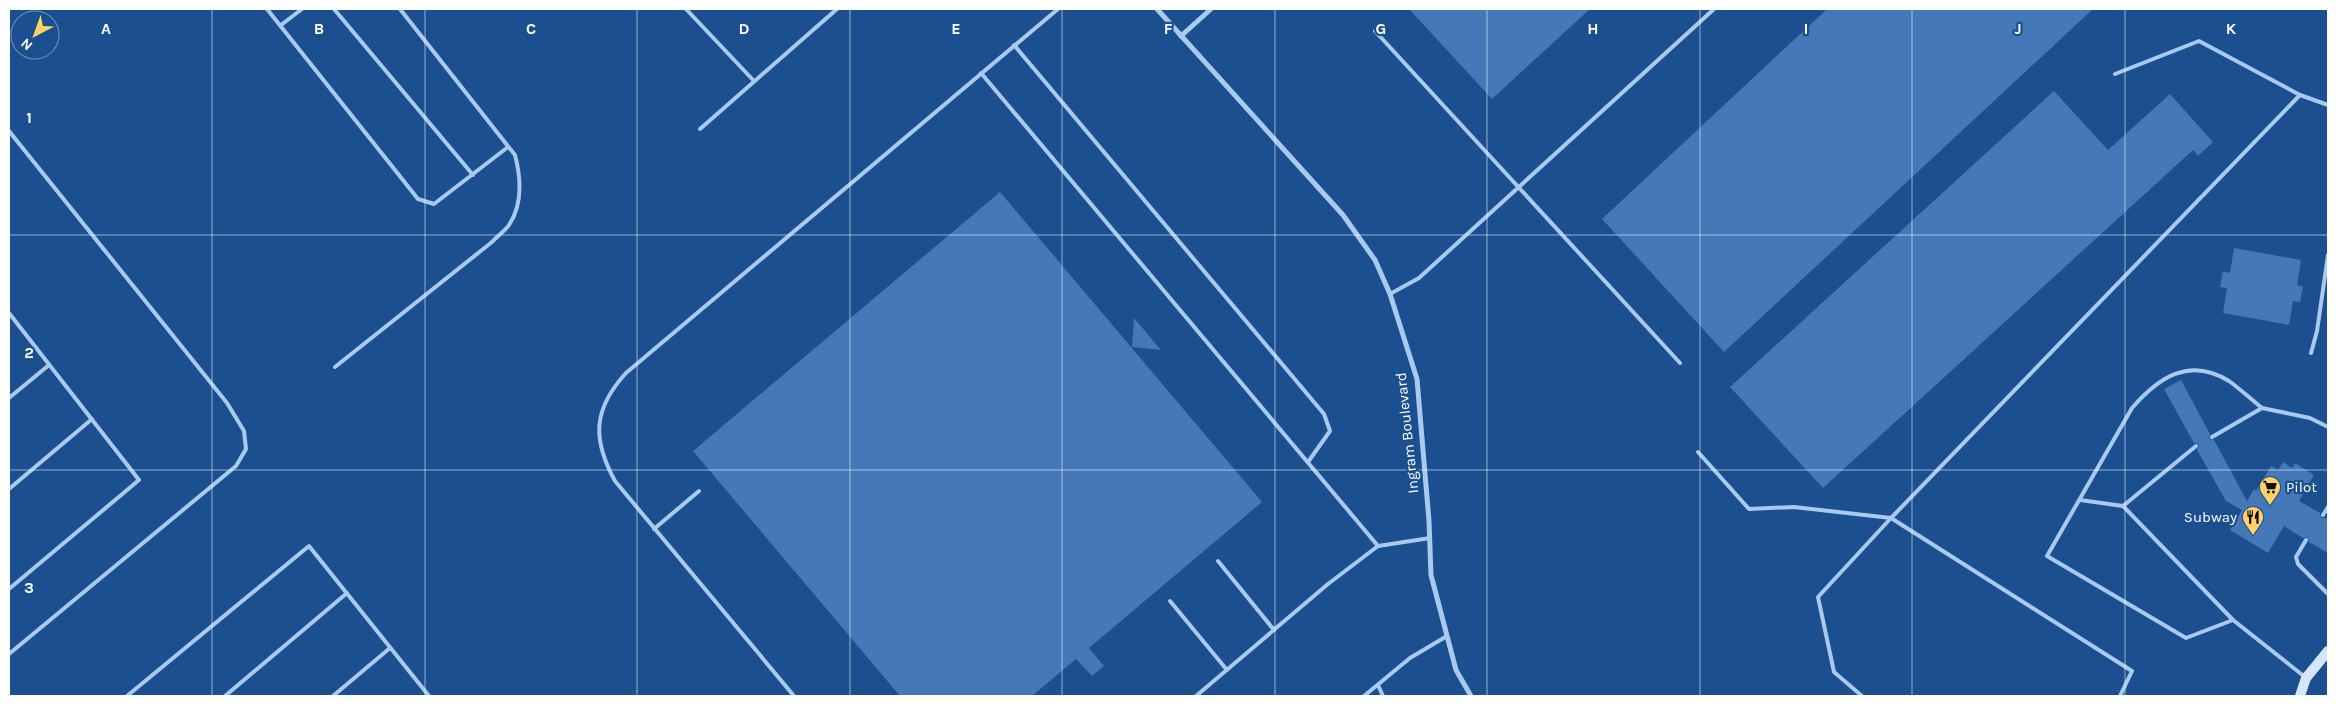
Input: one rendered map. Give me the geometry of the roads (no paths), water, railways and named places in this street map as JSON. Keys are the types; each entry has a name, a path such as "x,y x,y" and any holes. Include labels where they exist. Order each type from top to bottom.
{"street":[{"name":"Ingram Boulevard","path":"1157,9 1343,215 1375,260 1390,294 1417,378 1430,538 1431,576 1456,670 1470,696"},
{"path":"1181,36 1210,9"},
{"path":"2300,696 2306,678 2328,651"}],"lane":[{"path":"267,9 418,199 434,204 508,148"},
{"path":"280,26 302,9"},
{"path":"334,9 473,175"},
{"path":"335,367 492,242 509,225 518,202 520,174 515,155 400,9"},
{"path":"686,9 754,81"},
{"path":"700,129 836,9"},
{"path":"794,696 616,481 602,455 599,442 604,405 616,384 641,360 1058,9"},
{"path":"1390,294 1418,278 1519,189 1714,9"},
{"path":"1375,31 1680,363"},
{"path":"2115,74 2199,41 2300,96 2328,105"},
{"path":"1014,45 1324,414 1330,431 1308,462"},
{"path":"981,73 1378,546"},
{"path":"1862,696 1834,672 1818,597 1891,518 2300,96"},
{"path":"9,131 227,403 244,431 246,449 236,466 9,654"},
{"path":"2311,354 2317,331 2328,255"},
{"path":"9,313 139,480 9,589"},
{"path":"9,398 49,364"},
{"path":"2233,620 2186,638 2047,556 2132,408 2149,389 2177,372 2203,370 2228,380 2262,408 2310,418 2328,427"},
{"path":"2212,437 2262,408"},
{"path":"9,489 92,419"},
{"path":"2123,506 2196,446"},
{"path":"1698,452 1750,509 1794,507 1891,518 2132,671 2120,696"},
{"path":"654,529 699,491"},
{"path":"2080,500 2123,506 2233,620 2306,678"},
{"path":"2323,515 2328,507"},
{"path":"1196,696 1328,584 1378,546 1430,538"},
{"path":"2306,540 2296,557 2298,564 2328,594"},
{"path":"127,696 309,546 429,696"},
{"path":"1218,561 1274,630"},
{"path":"225,696 347,593"},
{"path":"1170,601 1227,670"},
{"path":"1364,696 1410,658 1447,636"},
{"path":"333,696 390,648"},
{"path":"1378,685 1383,696"}],"place":[{"name":"Pilot","path":"2270,506"},
{"name":"Subway","path":"2253,536"}]}
